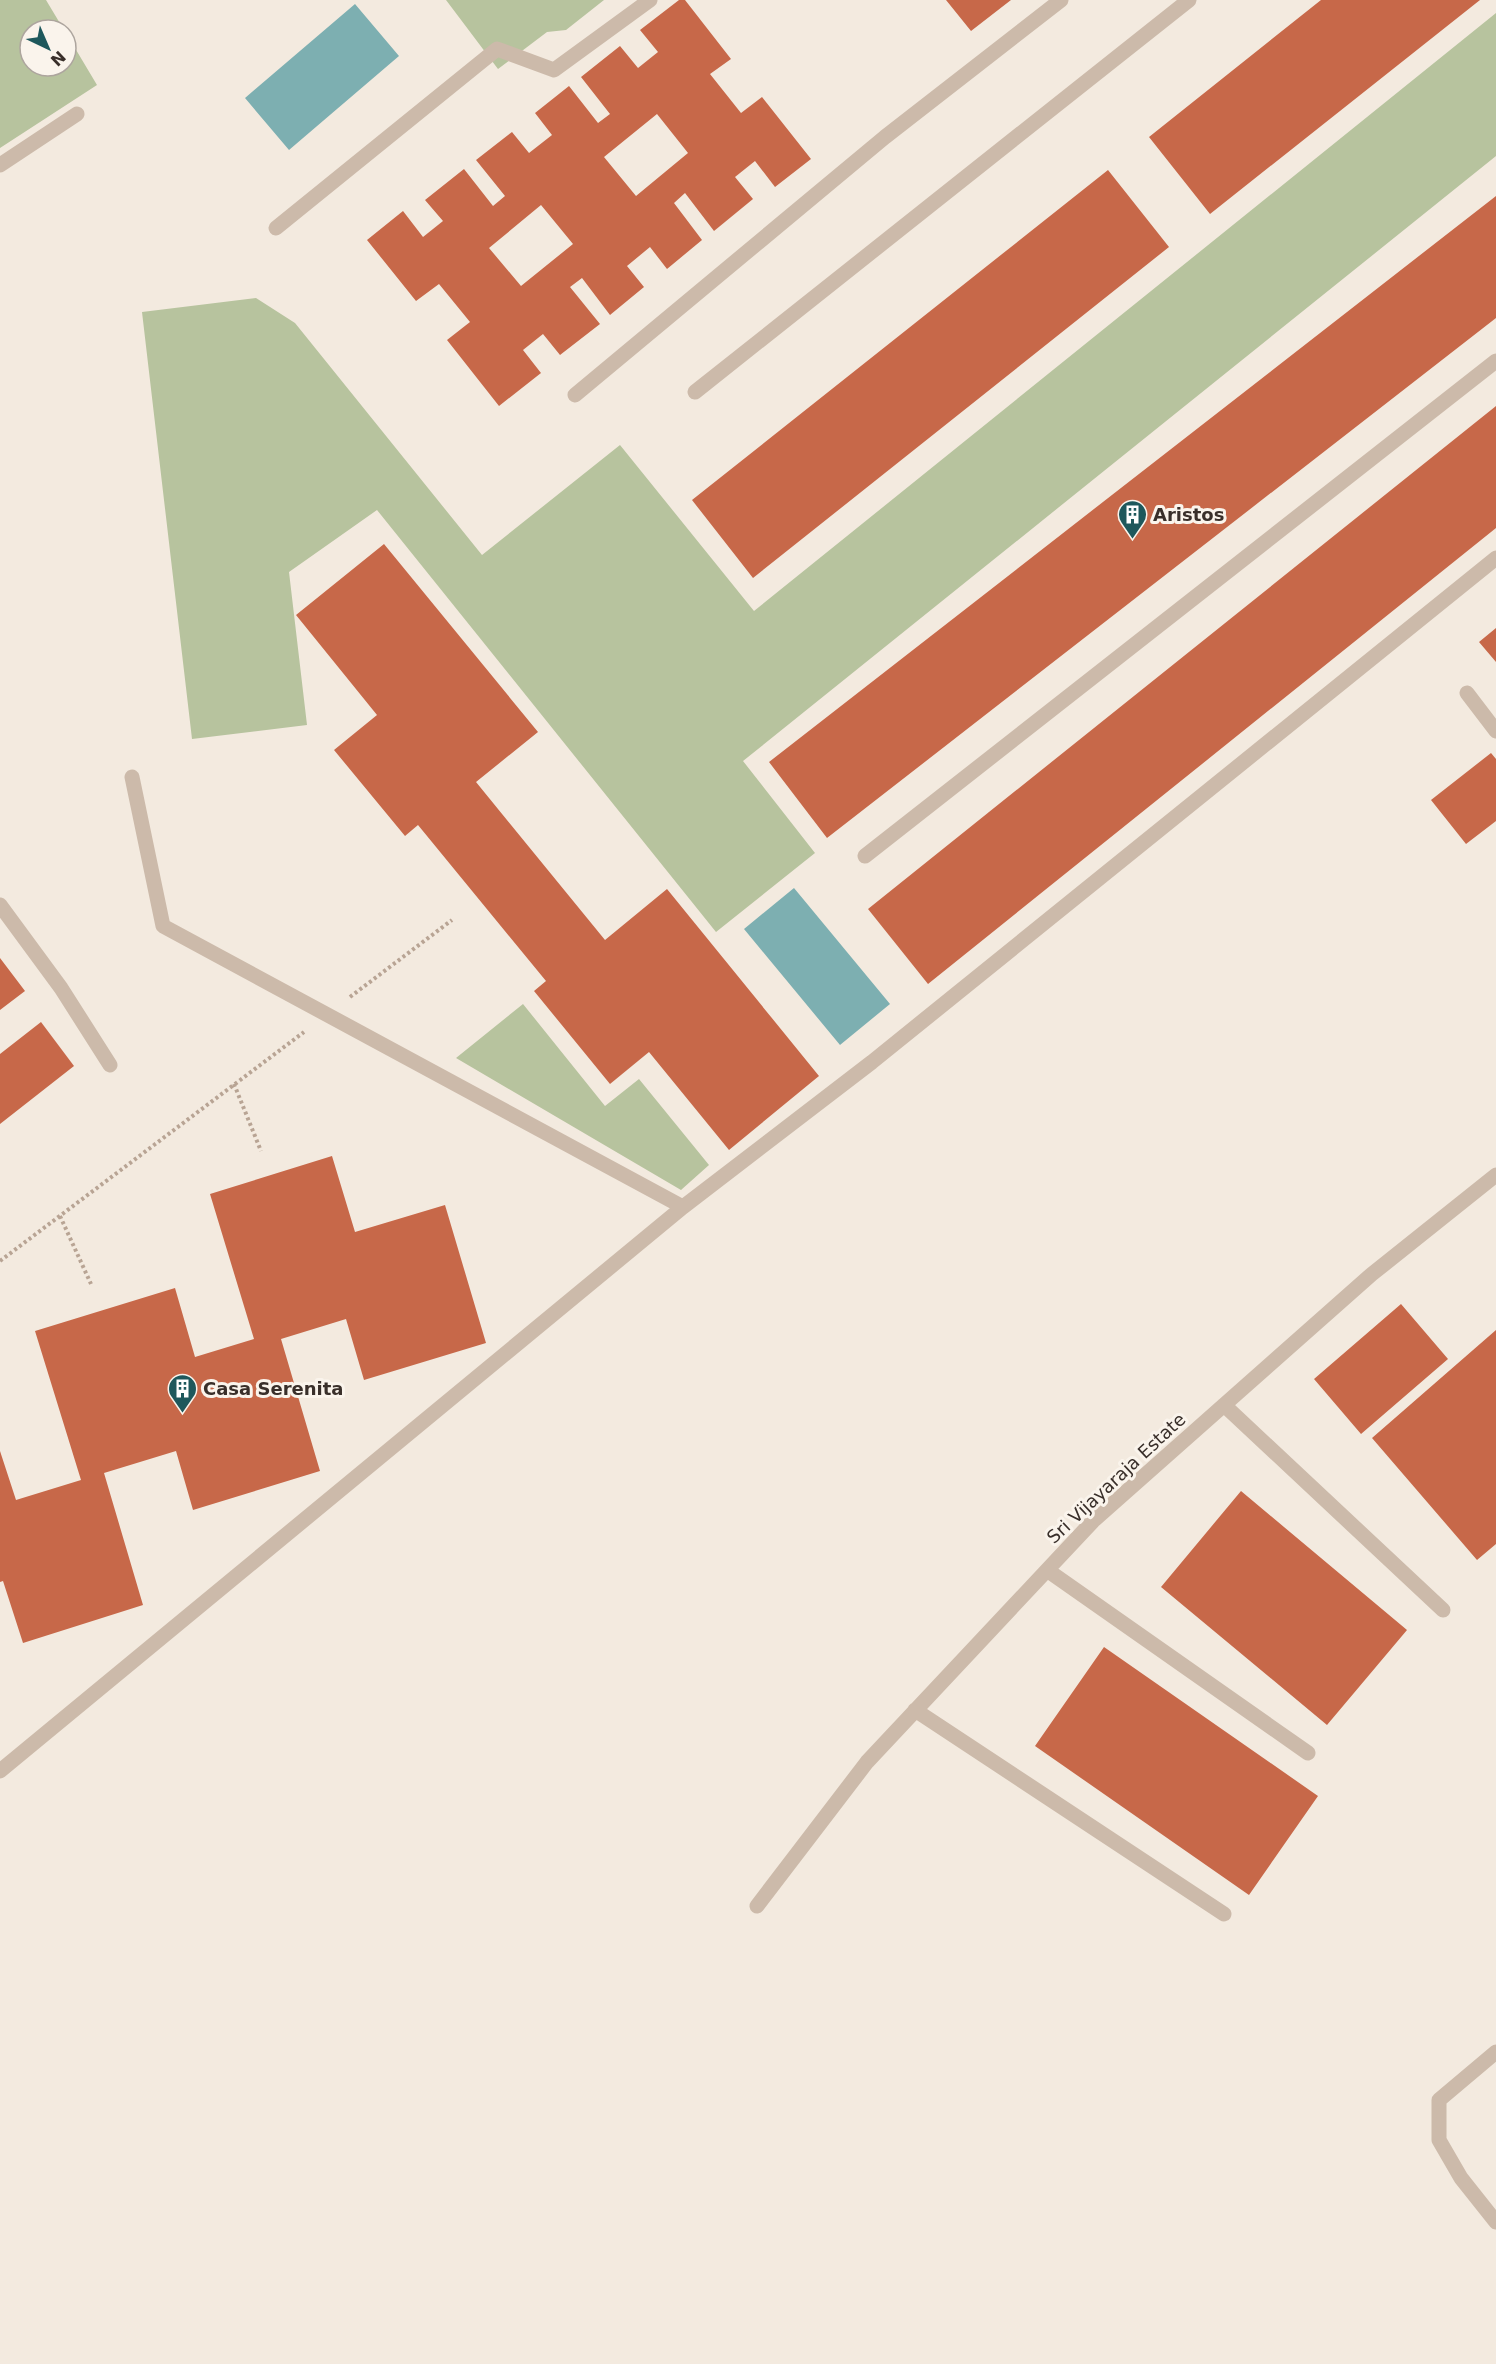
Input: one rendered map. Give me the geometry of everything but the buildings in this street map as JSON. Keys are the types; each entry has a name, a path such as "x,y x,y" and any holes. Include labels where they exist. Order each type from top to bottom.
{"street":[{"path":"276,228 497,49 554,70 650,0"},
{"path":"575,395 885,137 1061,0"},
{"path":"695,392 1189,0"},
{"path":"0,165 77,114"},
{"path":"866,856 1496,361"},
{"path":"0,1772 683,1207 872,1062 1496,558"},
{"path":"1467,693 1496,731"},
{"path":"132,777 163,926 683,1207"},
{"path":"0,905 61,988 110,1065"},
{"name":"Sri Vijayaraja Estate","path":"757,1906 867,1762 1093,1521 1372,1274 1496,1175"},
{"path":"1224,1405 1443,1610"},
{"path":"1047,1570 1308,1753"},
{"path":"915,1710 1224,1914"},
{"path":"1496,2052 1439,2100 1439,2140 1461,2178 1496,2222"}],"path":[{"path":"0,1261 452,920"},
{"path":"234,1084 261,1151"},
{"path":"60,1216 92,1284"}],"green space":[{"path":"0,0 46,0 57,18 18,18 18,78 78,78 78,53 97,85 0,148"},
{"path":"446,0 604,0 566,30 547,32 498,69"},
{"path":"1496,13 1496,156 743,761 815,853 716,932 377,510 289,572 307,725 192,739 142,312 256,298 295,323 482,555 620,445 754,611"},
{"path":"523,1004 605,1106 639,1079 709,1165 681,1190 456,1058"}],"water":[{"path":"355,4 399,56 289,150 245,98"},
{"path":"794,888 890,1004 840,1045 744,929"}],"place":[{"name":"Aristos","path":"1132,540"},
{"name":"Casa Serenita","path":"182,1414"}]}
